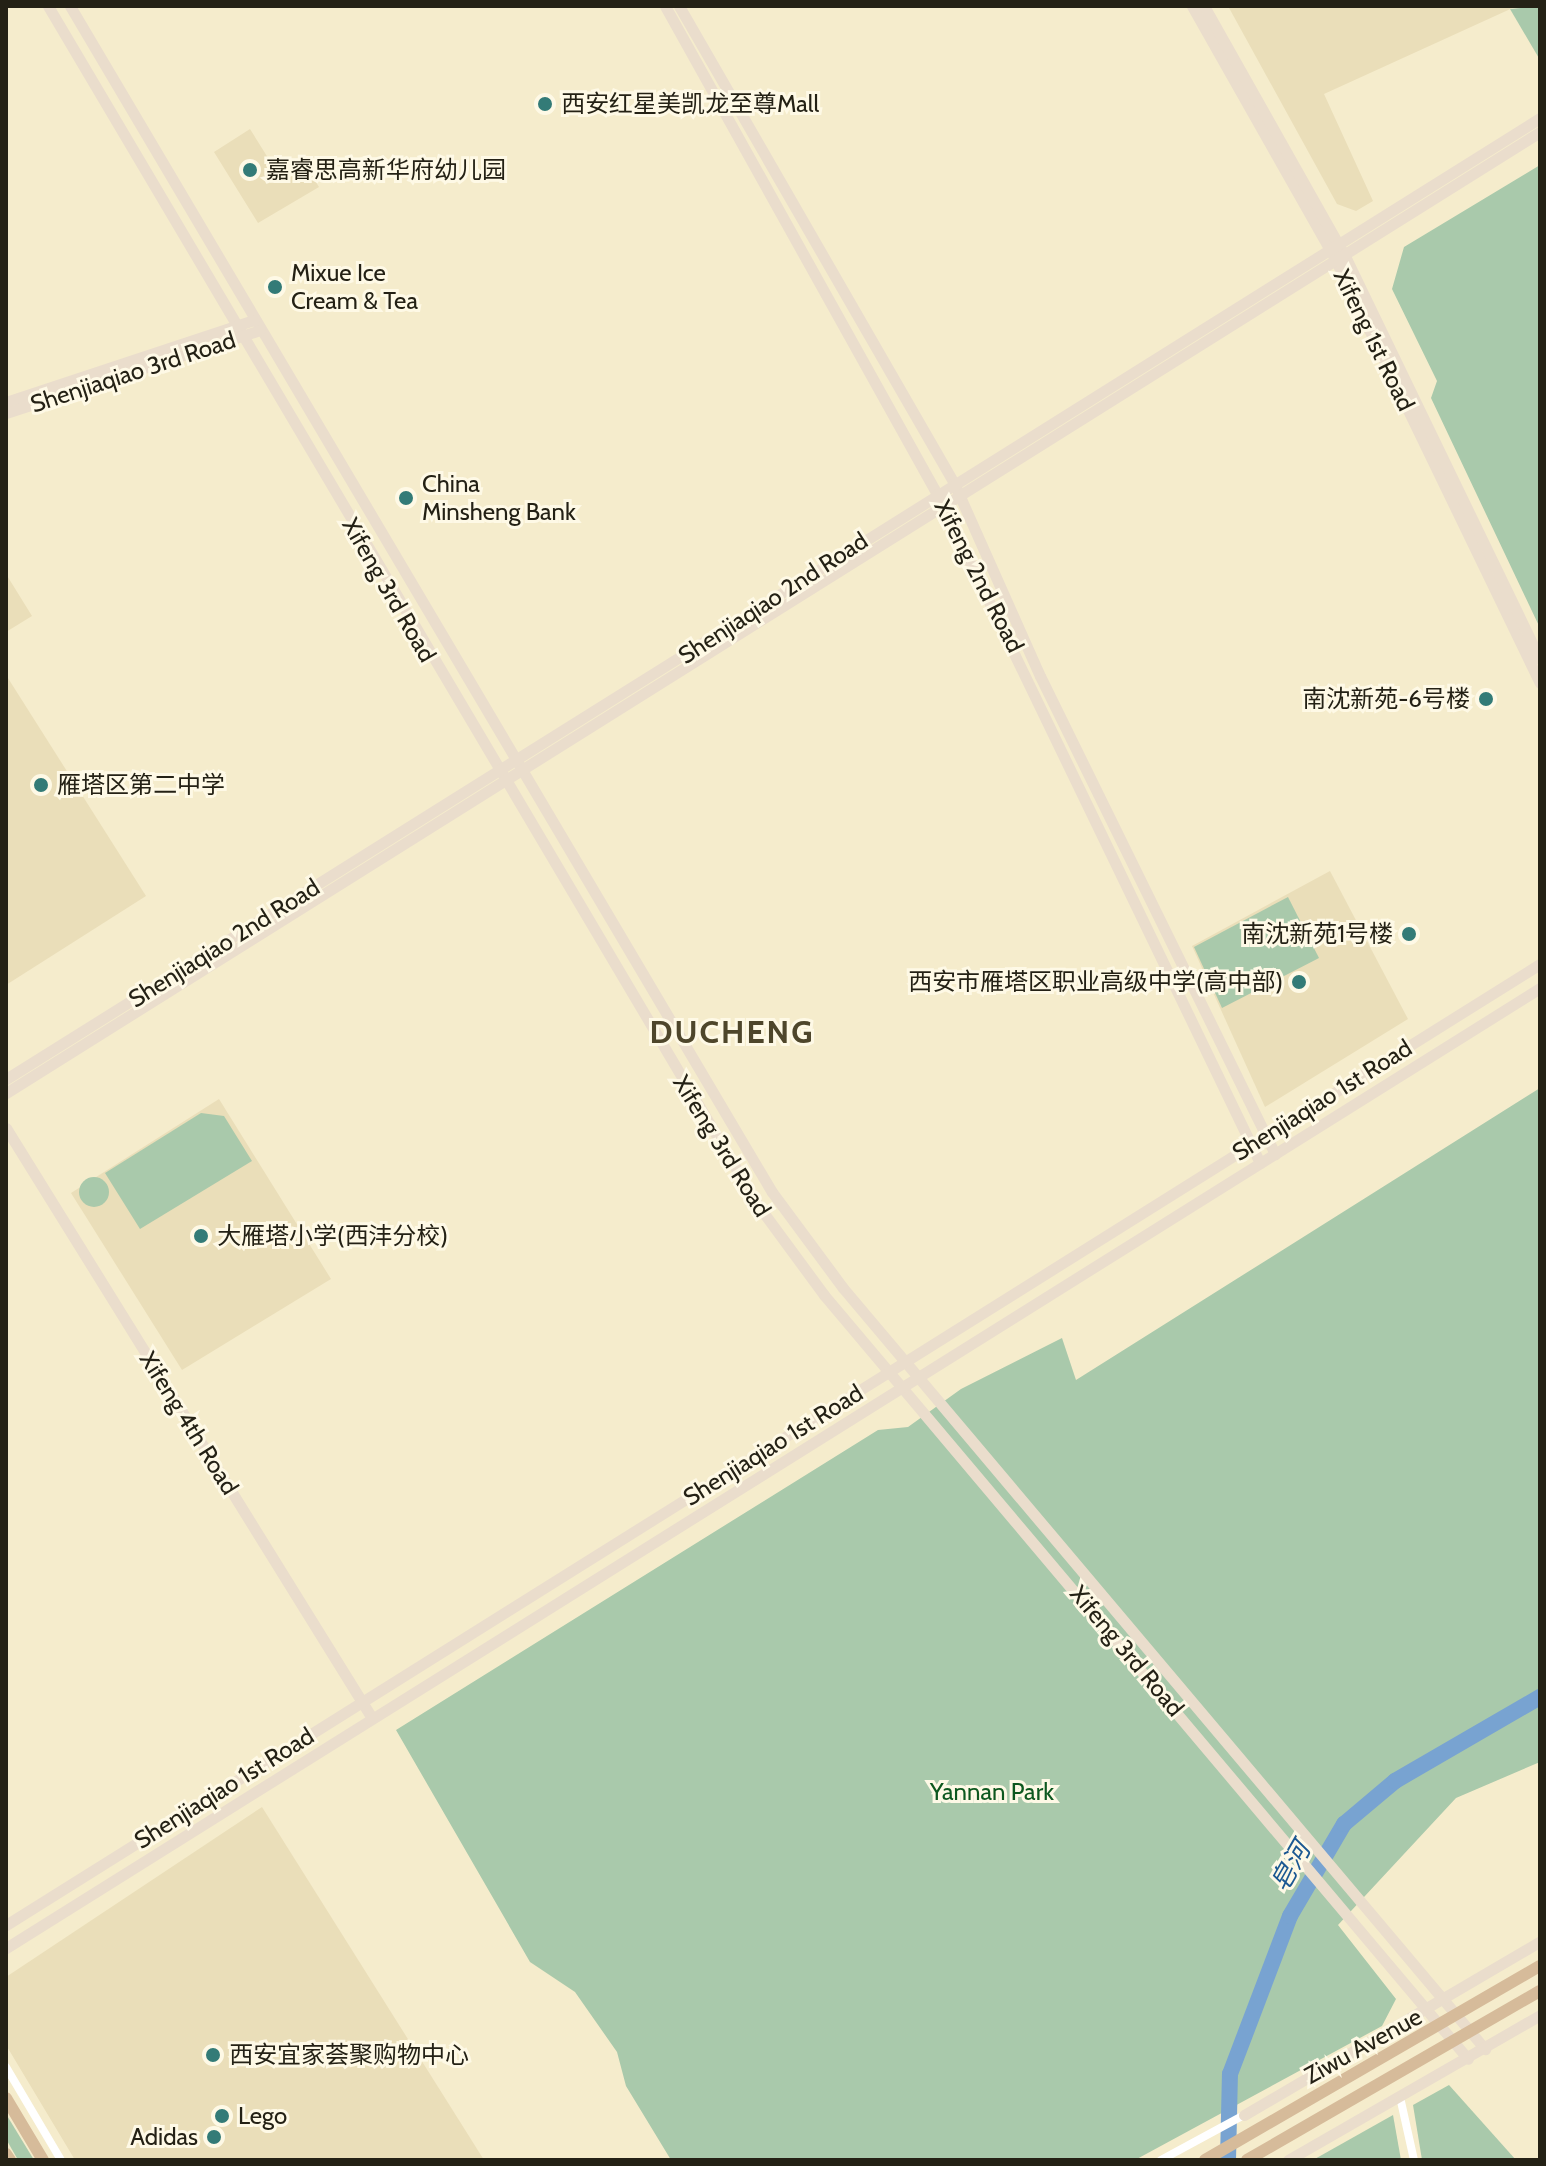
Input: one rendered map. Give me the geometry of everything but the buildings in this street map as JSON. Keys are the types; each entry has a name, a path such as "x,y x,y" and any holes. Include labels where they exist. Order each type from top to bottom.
{"main road":[{"name":"Ziwu Avenue","path":"1206,2160 1442,2027 1540,1966"},
{"name":"Ziwu Avenue","path":"1247,2160 1456,2043 1540,1991"},
{"path":"6,2098 43,2160"},
{"path":"6,2154 10,2160"}],"street":[{"name":"Xifeng 3rd Road","path":"48,6 502,783 757,1204 824,1295 905,1384 1468,2059"},
{"name":"Xifeng 3rd Road","path":"70,6 519,773 772,1192 906,1359 1485,2049"},
{"name":"Xifeng 2nd Road","path":"665,6 937,494 1260,1163"},
{"name":"Xifeng 2nd Road","path":"679,6 954,483 1046,690 1275,1154"},
{"name":"Xifeng 1st Road","path":"1192,6 1336,251 1540,683"},
{"name":"Xifeng 1st Road","path":"1204,6 1336,251 1540,659"},
{"name":"Shenjiaqiao 2nd Road","path":"6,1093 960,496 1540,118"},
{"name":"Shenjiaqiao 2nd Road","path":"6,1079 954,483 1336,251 1540,132"},
{"name":"Shenjiaqiao 3rd Road","path":"6,413 257,325"},
{"name":"Shenjiaqiao 3rd Road","path":"6,402 239,331"},
{"name":"Shenjiaqiao 1st Road","path":"6,1925 1540,964"},
{"name":"Shenjiaqiao 1st Road","path":"6,1948 1540,988"},
{"name":"Xifeng 4th Road","path":"6,1128 372,1718"},
{"path":"1161,2160 1429,2011 1540,1941"},
{"path":"1288,2160 1540,2015"},
{"path":"6,2067 61,2160"},
{"path":"1400,2097 1414,2160"}],"shaded area":[{"path":"1228,6 1517,6 1324,94 1373,201 1356,211 1337,204"},
{"name":"嘉睿思高新华府幼儿园","path":"250,129 280,177 304,163 319,187 258,223 214,152"},
{"path":"6,574 32,616 6,632"},
{"name":"雁塔区第二中学","path":"6,675 146,896 6,985"},
{"name":"西安市雁塔区职业高级中学(高中部)","path":"1330,871 1408,1019 1265,1107 1192,946"},
{"name":"大雁塔小学(西沣分校)","path":"219,1099 331,1279 182,1370 71,1193"},
{"path":"262,1807 484,2160 75,2160 6,2045 6,1977"}],"green space":[{"path":"1540,6 1540,60 1510,9"},
{"path":"1540,165 1540,628 1431,398 1437,381 1392,289 1404,247"},
{"path":"1288,897 1319,958 1222,1008 1194,947"},
{"name":"Yannan Park","path":"1540,1088 1540,1762 1456,1798 1338,1925 1396,1999 1382,2026 1135,2160 671,2160 626,2086 617,2052 575,1992 530,1962 396,1730 878,1430 908,1427 961,1389 1062,1338 1076,1380"},
{"path":"201,1113 224,1116 252,1161 140,1229 105,1173"},
{"path":"94,1177 105,1181 109,1192 105,1203 94,1207 83,1203 79,1192 83,1181"},
{"path":"1449,2085 1516,2160 1422,2160 1413,2105"},
{"path":"6,2114 34,2160 18,2160 6,2139"},
{"path":"1393,2115 1401,2160 1313,2160"}],"waterway":[{"name":"皂河","path":"1228,2160 1230,2074 1290,1916 1344,1824 1395,1781 1540,1697"}],"place":[{"name":"西安红星美凯龙至尊Mall","path":"545,104"},
{"name":"嘉睿思高新华府幼儿园","path":"250,170"},
{"name":"Mixue Ice Cream & Tea","path":"275,287"},
{"name":"China Minsheng Bank","path":"406,498"},
{"name":"南沈新苑-6号楼","path":"1486,699"},
{"name":"雁塔区第二中学","path":"41,785"},
{"name":"南沈新苑1号楼","path":"1409,934"},
{"name":"西安市雁塔区职业高级中学(高中部)","path":"1299,982"},
{"name":"大雁塔小学(西沣分校)","path":"201,1236"},
{"name":"西安宜家荟聚购物中心","path":"213,2055"},
{"name":"Lego","path":"222,2116"},
{"name":"Adidas","path":"214,2137"}],"district":[{"name":"DUCHENG","path":"732,1032"}]}
